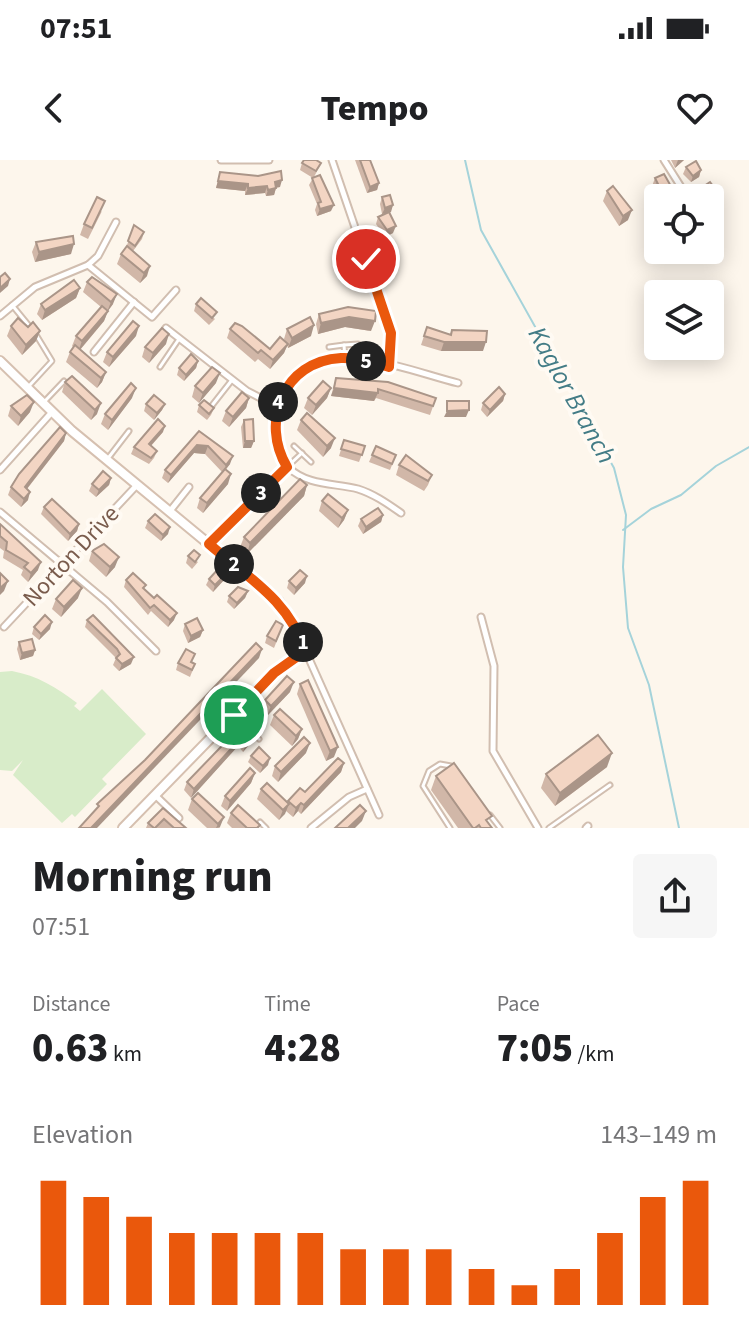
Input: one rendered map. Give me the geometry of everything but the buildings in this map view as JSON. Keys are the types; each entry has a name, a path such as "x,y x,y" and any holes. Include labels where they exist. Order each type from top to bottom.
{"street":[{"path":"221,160 242,163 269,160"},
{"path":"332,160 391,333 389,367"},
{"path":"664,160 679,184"},
{"path":"0,316 35,287 88,265 98,256 116,222"},
{"path":"88,265 152,317 176,290"},
{"path":"94,352 134,302"},
{"path":"166,328 232,380 276,406"},
{"path":"401,513 371,494 313,481 287,467 274,434 276,406 291,382 303,371 327,361 345,359 458,383"},
{"path":"0,361 106,460 279,602 292,620 379,815"},
{"path":"0,470 52,412"},
{"path":"209,544 287,467"},
{"name":"Norton Drive","path":"4,627 137,485"},
{"path":"169,512 189,487"},
{"path":"0,512 107,602 156,651"},
{"path":"481,617 494,666 493,751 505,777 538,828"},
{"path":"123,828 274,673 305,651"},
{"path":"311,828 342,802 367,789"},
{"path":"155,795 179,818"}],"lane":[{"path":"12,305 40,339 52,361 27,389"},
{"path":"160,367 179,339"},
{"path":"329,347 358,344"},
{"path":"344,345 345,359"},
{"path":"210,408 232,380"},
{"path":"42,403 64,381"},
{"path":"106,460 129,431"},
{"path":"294,446 311,462"},
{"path":"287,467 302,453"},
{"path":"234,715 259,739"},
{"path":"450,828 423,786 429,771 440,764 457,769"},
{"path":"549,828 610,785"},
{"path":"483,804 500,828"},
{"path":"260,822 266,828"}],"green space":[{"path":"12,671 54,687 77,703 74,706 80,711 102,689 146,734 102,779 107,784 75,817 72,814 62,823 13,775 23,760 12,771 0,770 0,672"}],"waterway":[{"name":"Kaglor Branch","path":"465,160 481,230 614,468 626,515 623,567 628,628 649,685 679,828"},
{"path":"623,530 651,509 681,495 716,466 749,447"}],"route":[{"path":"234,715 274,673 305,651 292,620 279,602 209,544 287,467 278,452 274,418 276,406 291,382 315,365 340,358 389,367 391,333 366,259"}]}
